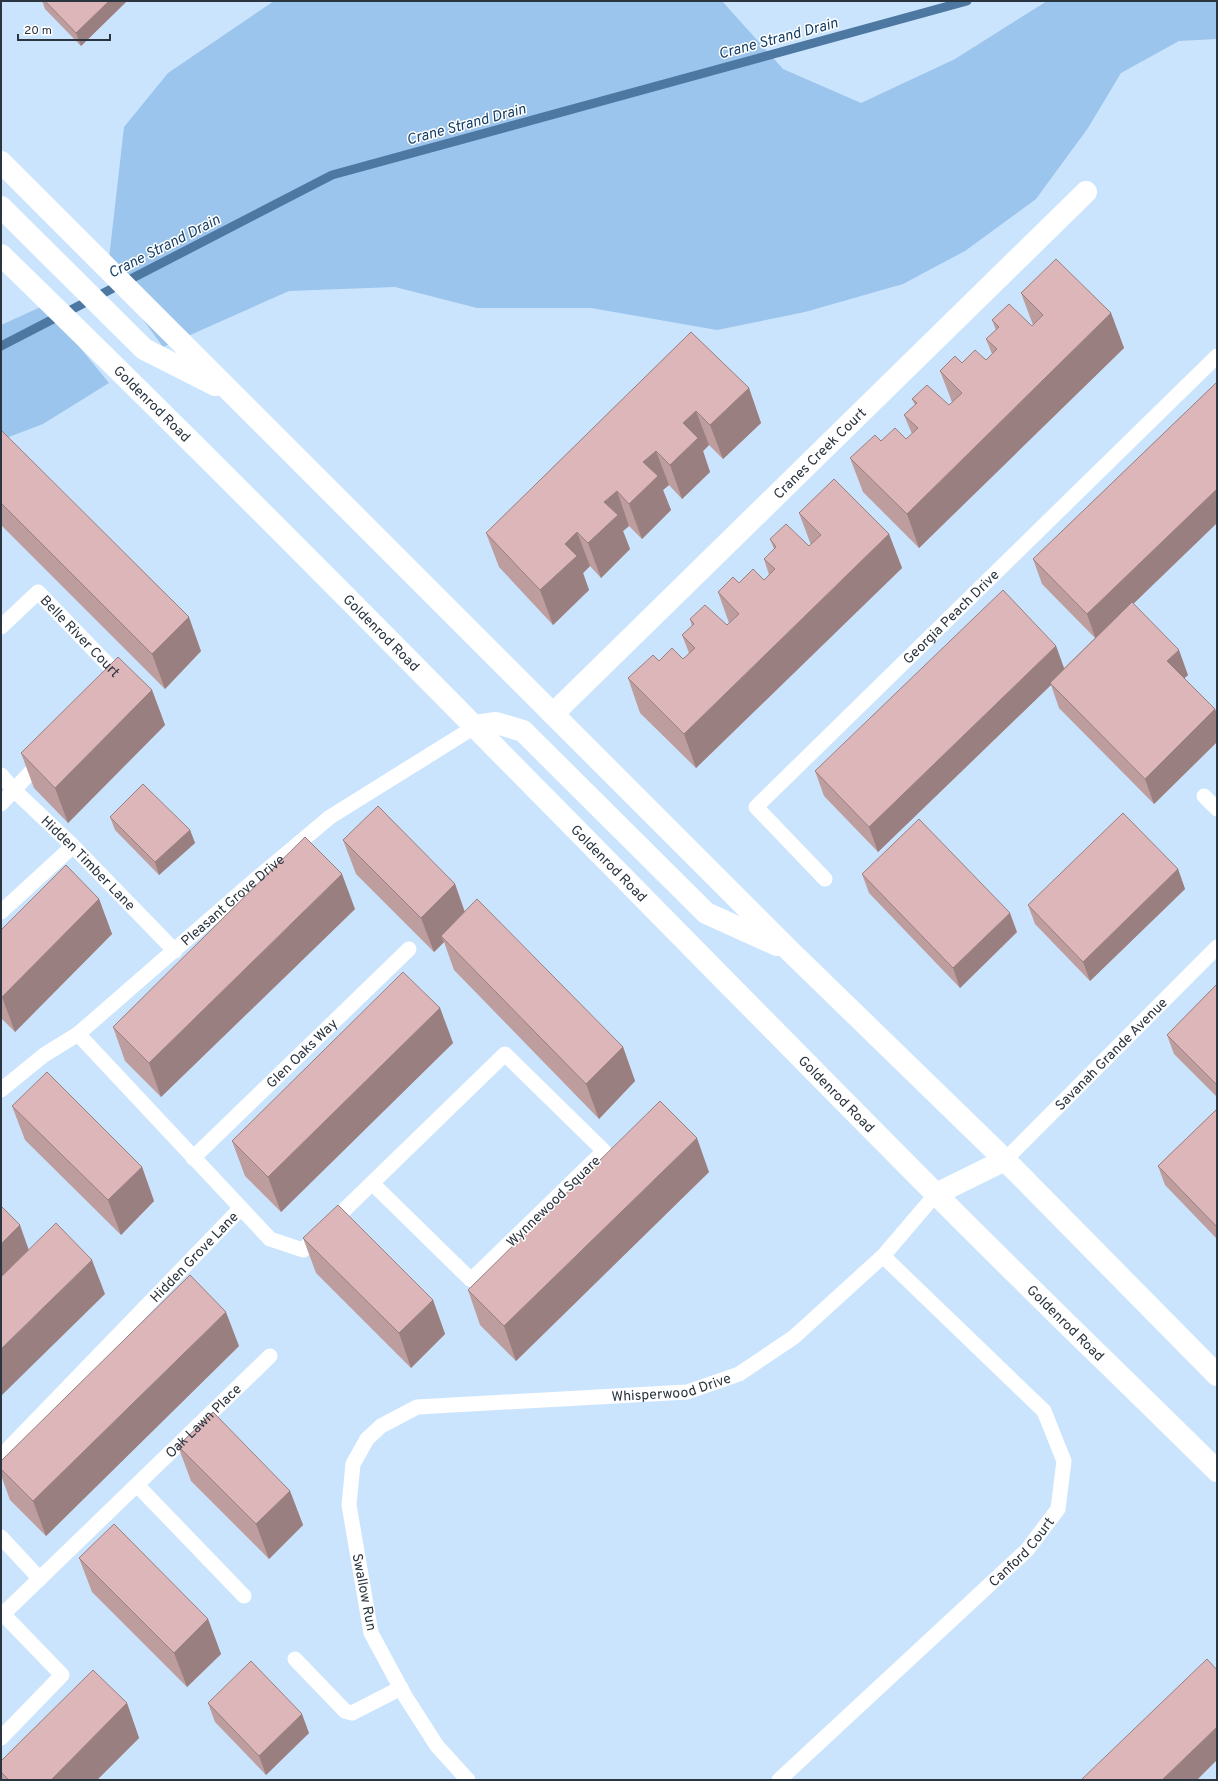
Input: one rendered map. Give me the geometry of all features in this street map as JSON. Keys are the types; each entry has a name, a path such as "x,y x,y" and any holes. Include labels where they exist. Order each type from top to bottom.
{"main road":[{"path":"1,162 791,952 1005,1160 1217,1375"},
{"name":"Cranes Creek Court","path":"553,714 1086,192"},
{"path":"1,207 144,349 232,393"},
{"name":"Goldenrod Road","path":"1,255 109,359 476,726 936,1194 1217,1471"},
{"path":"476,726 496,723 523,731 706,913 791,952"},
{"path":"936,1194 1005,1160"}],"lane":[{"name":"Georgia Peach Drive","path":"825,879 756,807 1217,356"},
{"name":"Belle River Court","path":"1,627 38,592 118,675 102,692"},
{"name":"Pleasant Grove Drive","path":"1,1090 44,1056 78,1034 256,879 330,817 476,726"},
{"path":"1,804 15,791 51,750"},
{"name":"Hidden Timber Lane","path":"1,775 15,791 73,846 175,951"},
{"path":"1204,796 1217,809"},
{"path":"1,912 73,846"},
{"name":"Savanah Grande Avenue","path":"1005,1160 1217,947"},
{"name":"Glen Oaks Way","path":"193,1158 410,949"},
{"name":"Hidden Grove Lane","path":"1,1463 9,1448 241,1208 78,1034"},
{"name":"Wynnewood Square","path":"241,1208 270,1239 303,1250 372,1183 506,1054 604,1151 471,1280 372,1183"},
{"name":"Whisperwood Drive","path":"417,1407 687,1392 739,1374 794,1337 883,1256 936,1194"},
{"name":"Canford Court","path":"779,1780 1027,1550 1058,1509 1064,1461 1044,1411 883,1256"},
{"name":"Oak Lawn Place","path":"2,1615 270,1356"},
{"name":"Swallow Run","path":"417,1407 381,1426 367,1439 353,1464 349,1505 371,1633 401,1688 437,1746 468,1780"},
{"path":"137,1485 244,1596"},
{"path":"1,1537 40,1579"},
{"path":"1,1738 62,1675 2,1615"},
{"path":"295,1659 345,1711 352,1713 401,1688"}],"shaded area":[{"path":"274,1 722,1 783,69 861,103 955,59 1047,1 1217,1 1217,39 1179,41 1121,73 1088,128 1036,199 965,251 903,284 805,312 717,330 591,308 477,308 395,287 289,291 163,347 136,310 107,276 124,127 168,73"},
{"path":"45,305 109,383 43,424 1,440 1,325"}],"building":[{"path":"45,1 109,1 76,33"},
{"path":"1056,259 1111,313 907,514 850,458 875,435 881,441 895,428 906,439 918,428 904,415 917,403 912,399 927,385 949,405 962,393 940,371 955,356 962,363 975,350 986,360 997,349 986,339 999,327 992,320 1009,304 1032,326 1043,315 1021,293"},
{"path":"691,332 749,388 710,425 696,411 683,423 698,438 670,465 656,451 643,462 658,476 629,504 617,491 604,502 618,515 588,543 577,532 565,544 577,556 540,590 486,533"},
{"path":"1217,382 1217,489 1087,614 1033,559"},
{"path":"1,430 189,617 152,654 1,503"},
{"path":"834,479 889,534 684,734 628,678 653,655 659,661 672,648 683,659 695,648 682,635 694,624 690,619 705,605 727,625 739,614 718,592 733,577 739,583 753,569 764,580 775,569 764,559 776,547 770,539 786,524 809,546 821,535 799,513"},
{"path":"1003,590 1056,646 869,827 815,771"},
{"path":"1132,602 1179,650 1167,661 1215,709 1145,779 1050,683"},
{"path":"118,657 152,690 55,788 21,753"},
{"path":"143,784 190,830 155,862 110,817"},
{"path":"378,806 455,884 421,918 343,840"},
{"path":"1123,813 1178,869 1083,962 1028,905"},
{"path":"919,819 1010,913 953,968 862,874"},
{"path":"305,837 342,874 149,1063 113,1027"},
{"path":"66,865 99,899 2,997 1,930"},
{"path":"477,899 623,1047 586,1084 441,936"},
{"path":"403,972 440,1008 268,1177 232,1141"},
{"path":"1217,984 1217,1085 1167,1035"},
{"path":"47,1072 142,1167 108,1200 12,1106"},
{"path":"660,1101 697,1138 504,1326 468,1290"},
{"path":"1217,1109 1217,1227 1158,1166"},
{"path":"338,1205 433,1300 399,1333 303,1238"},
{"path":"1,1206 20,1225 1,1244"},
{"path":"56,1223 92,1260 1,1349 1,1277"},
{"path":"190,1275 226,1312 33,1501 1,1469 1,1461"},
{"path":"213,1412 290,1491 256,1524 178,1446"},
{"path":"114,1524 208,1619 174,1653 79,1558"},
{"path":"1207,1659 1217,1670 1217,1727 1162,1780 1081,1780"},
{"path":"251,1661 302,1714 259,1756 208,1703"},
{"path":"93,1670 127,1703 51,1780 9,1780 1,1772 1,1761"}],"waterway":[{"name":"Crane Strand Drain","path":"1,346 332,175 967,1"}]}
